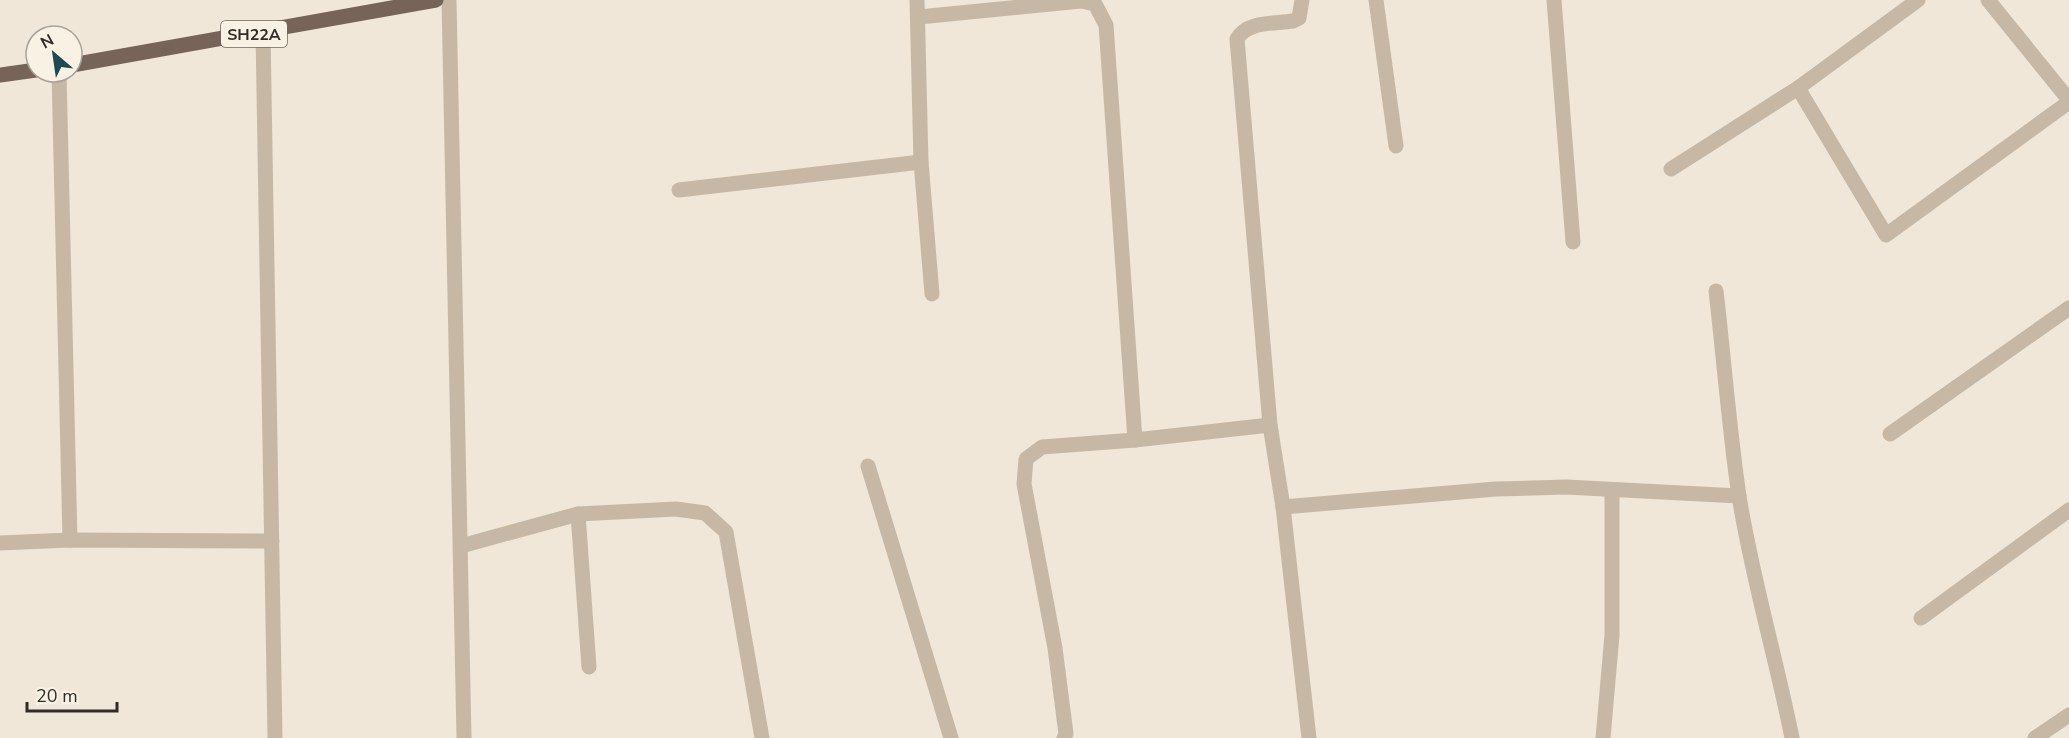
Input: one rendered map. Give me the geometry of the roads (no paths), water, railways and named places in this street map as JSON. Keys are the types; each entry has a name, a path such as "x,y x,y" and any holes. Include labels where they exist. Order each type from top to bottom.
{"main road":[{"name":"SH22A","path":"84,63 436,0"},
{"path":"0,75 24,72"}],"street":[{"path":"449,0 464,738"},
{"path":"917,0 921,162 932,294"},
{"path":"1302,0 1299,18 1293,21 1250,27 1241,31 1237,39 1270,425 1283,507 1309,738"},
{"path":"1376,0 1396,146"},
{"path":"1554,0 1574,242"},
{"path":"1671,169 1798,87 1918,0"},
{"path":"1798,87 1886,235 2069,101 1988,0"},
{"path":"919,17 1081,1 1095,4 1101,12 1106,25 1135,440"},
{"path":"263,32 275,738"},
{"path":"58,84 70,540"},
{"path":"679,190 921,162"},
{"path":"1716,291 1739,496 1764,625 1783,694 1792,738"},
{"path":"1890,434 2069,308"},
{"path":"1064,738 1066,734 1055,648 1024,484 1026,459 1042,447 1135,440 1270,425"},
{"path":"868,466 951,738"},
{"path":"1283,507 1497,489 1566,487 1739,496"},
{"path":"1603,738 1612,635 1612,490"},
{"path":"461,546 578,514 676,509 705,513 726,532 762,738"},
{"path":"1921,618 2069,510"},
{"path":"578,514 589,667"},
{"path":"0,543 70,540 272,541"},
{"path":"2036,738 2069,715"}]}
